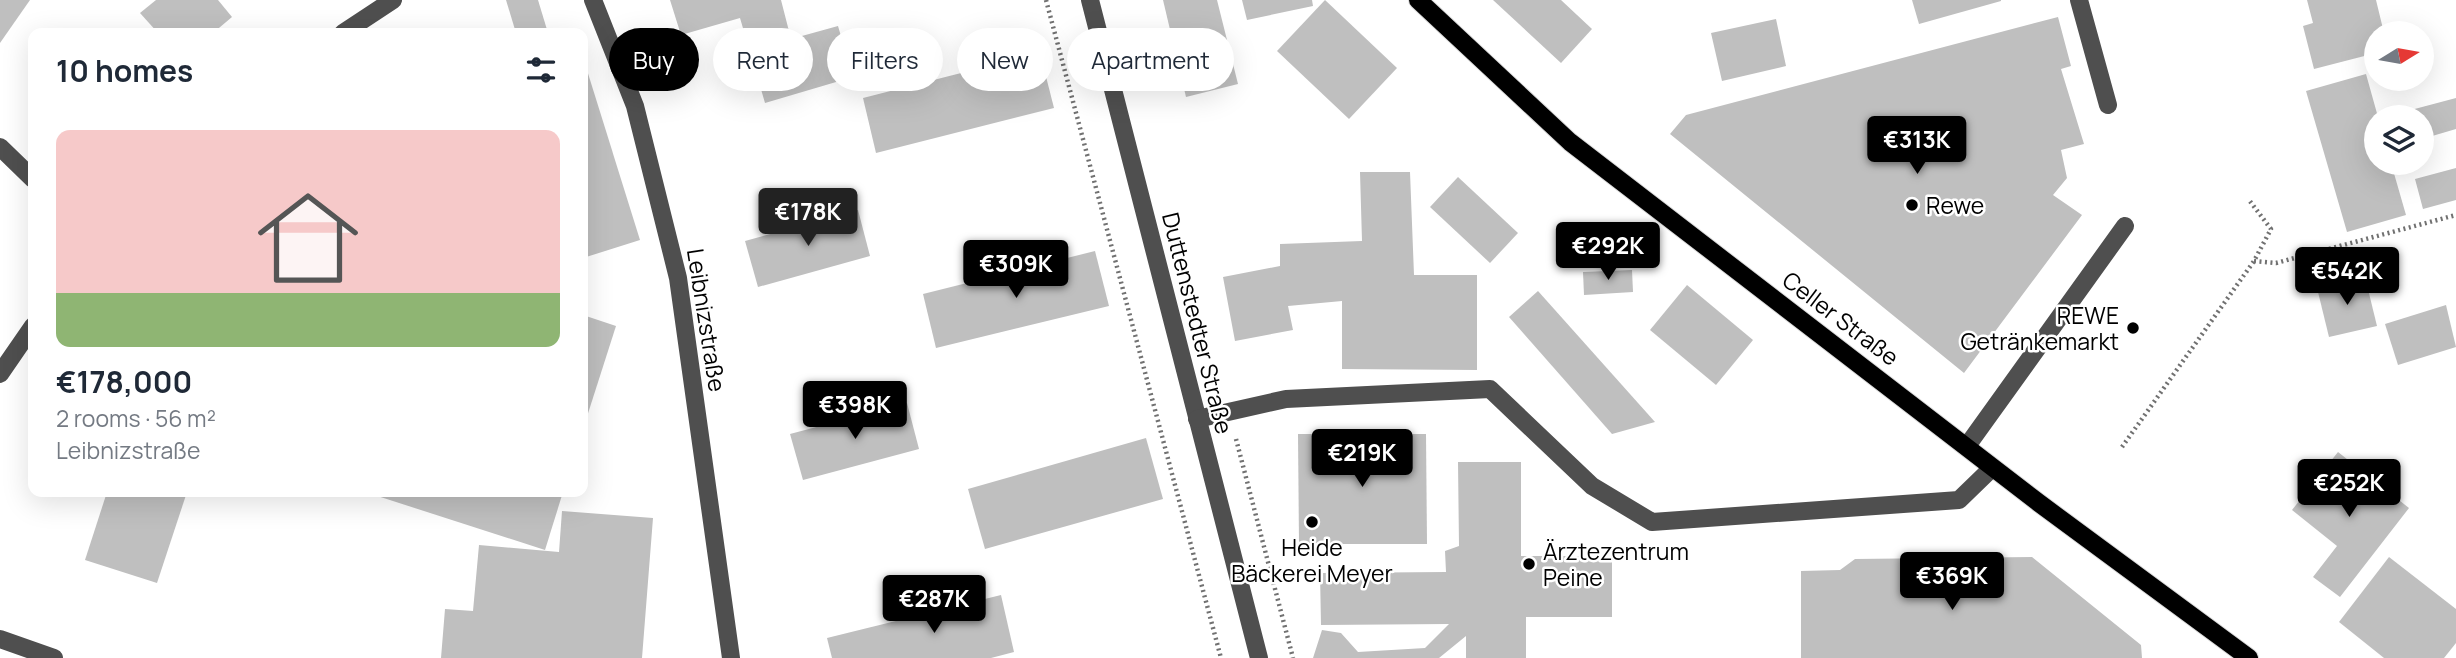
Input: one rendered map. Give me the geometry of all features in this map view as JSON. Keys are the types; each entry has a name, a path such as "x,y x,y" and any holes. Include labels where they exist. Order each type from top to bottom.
{"main road":[{"name":"Celler Straße","path":"1418,0 1570,142 1967,446 1992,468 2249,658"}],"street":[{"path":"351,28 393,0"},
{"name":"Leibnizstraße","path":"593,0 635,106 678,278 731,658"},
{"name":"Duttenstedter Straße","path":"1090,0 1257,658"},
{"path":"2079,0 2108,105"},
{"path":"0,147 28,174"},
{"path":"1967,446 2125,226"},
{"path":"0,373 28,333"},
{"path":"1198,419 1286,399 1490,389 1592,486 1652,522 1959,500 1992,468"},
{"path":"0,639 54,658"}],"path":[{"path":"1046,0 1221,658"},
{"path":"2122,447 2254,261 2271,229 2249,200"},
{"path":"2254,261 2276,263 2456,215"}],"building":[{"path":"0,0 30,0 0,43"},
{"path":"156,0 218,0 232,17 219,28 154,28 140,13"},
{"path":"506,0 538,0 546,28 514,28"},
{"path":"670,0 781,0 788,28 743,28 740,18 699,30 679,28"},
{"path":"1163,0 1217,0 1224,28 1170,28"},
{"path":"1242,0 1312,0 1313,6 1247,20"},
{"path":"1325,0 1397,68 1349,119 1277,51"},
{"path":"1493,0 1561,0 1592,29 1561,63"},
{"path":"1912,0 2001,0 2001,1 1919,24"},
{"path":"2307,0 2376,0 2381,21 2364,21 2364,56 2314,69 2303,26 2313,23"},
{"name":"Rewe","path":"2058,17 2071,66 2061,69 2084,144 2061,150 2067,178 2053,195 2082,215 1964,373 1670,134 1686,115"},
{"path":"1776,19 1786,66 1722,81 1711,33"},
{"path":"827,29 827,85 813,89 813,33"},
{"path":"1234,68 1238,84 1234,85"},
{"path":"588,73 640,240 588,256"},
{"path":"957,74 957,91 1050,91 1054,108 876,153 863,98 891,91 943,91 943,78"},
{"path":"2364,75 2364,91 2371,91 2375,105 2364,105 2364,175 2394,175 2406,215 2347,232 2306,91"},
{"path":"761,91 806,91 765,103"},
{"path":"1185,91 1210,91 1186,97"},
{"path":"2456,98 2456,129 2434,135 2434,105 2430,105"},
{"path":"2456,168 2456,200 2423,209 2415,179"},
{"path":"1360,172 1410,172 1414,275 1477,275 1477,370 1342,369 1342,301 1288,306 1293,330 1235,341 1223,277 1280,266 1280,244 1362,241"},
{"path":"1458,177 1518,233 1490,263 1430,207"},
{"path":"858,210 870,256 758,287 745,241"},
{"path":"1095,251 1109,306 936,348 923,294"},
{"path":"1632,270 1633,292 1584,295 1583,272"},
{"path":"2365,277 2377,326 2329,337 2317,288"},
{"path":"1687,285 1753,340 1716,385 1650,330"},
{"path":"1538,291 1655,422 1612,434 1509,317"},
{"path":"2446,305 2456,347 2398,365 2385,324"},
{"path":"588,317 616,326 588,413"},
{"path":"907,403 919,449 803,480 790,434"},
{"path":"1298,434 1426,434 1427,544 1299,544"},
{"path":"1146,438 1163,499 985,549 968,489"},
{"path":"2338,452 2409,508 2340,597 2313,577 2337,546 2292,510"},
{"name":"Ärztezentrum Peine","path":"1458,462 1521,462 1521,556 1612,556 1612,617 1526,617 1526,658 1466,658 1466,636 1439,658 1313,658 1322,630 1341,633 1358,652 1425,648 1449,624 1321,625 1320,573 1446,572 1445,551 1459,546"},
{"path":"105,497 185,497 157,583 85,560"},
{"path":"381,497 561,497 545,550"},
{"path":"562,511 653,518 642,658 441,658 445,609 473,611 479,545 559,552"},
{"path":"2032,557 2141,645 2142,658 1801,658 1801,571 1840,570 1855,559"},
{"path":"2389,557 2456,609 2456,643 2444,658 2384,658 2339,622"},
{"path":"1001,595 1014,652 991,658 832,658 827,638"}],"place":[{"name":"Rewe","path":"1912,205"},
{"name":"REWE Getränkemarkt","path":"2133,328"},
{"name":"Heide Bäckerei Meyer","path":"1312,522"},
{"name":"Ärztezentrum Peine","path":"1529,564"}]}
